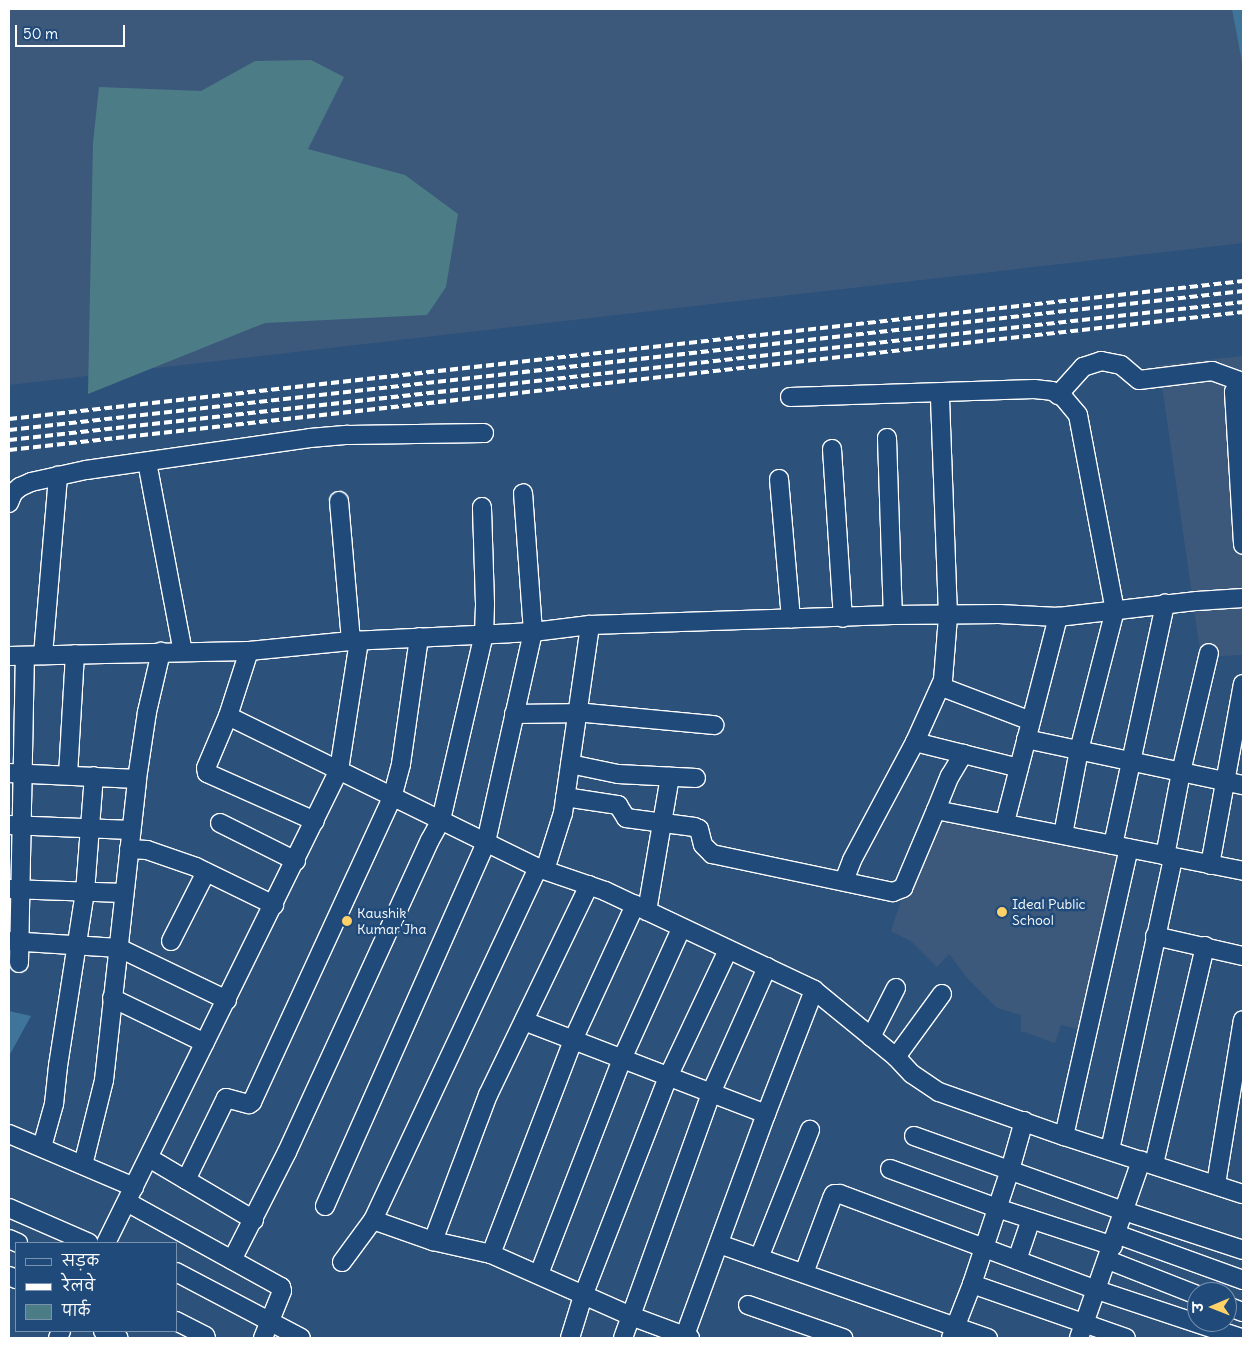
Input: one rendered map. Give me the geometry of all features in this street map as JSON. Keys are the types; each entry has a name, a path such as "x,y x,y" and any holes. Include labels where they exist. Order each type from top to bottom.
{"street":[{"path":"1058,395 1083,367 1101,361 1121,365 1139,380 1212,371 1243,383"},
{"path":"1243,383 1237,385 1234,392 1243,545"},
{"path":"790,397 1034,389 1052,391 1070,404 1078,415 1116,610 1080,750 1063,834"},
{"path":"844,881 855,853 915,742 942,687 948,616 940,393"},
{"path":"9,503 13,493 20,487 86,470 310,438 348,435 484,433"},
{"path":"887,438 894,616"},
{"path":"832,449 843,618"},
{"path":"147,462 183,652"},
{"path":"19,963 14,941 15,773 26,656 58,476"},
{"path":"779,479 791,618"},
{"path":"325,1206 486,842 533,632 524,493"},
{"path":"114,1241 131,1194 339,770 355,641 339,501"},
{"path":"232,1260 254,1220 441,820 484,634 482,507"},
{"path":"26,656 249,651 355,641 533,632 590,625 791,618 1000,614 1058,617 1165,604 1243,598"},
{"path":"1064,1136 1121,847 1132,762 1165,604"},
{"path":"1005,822 1058,617"},
{"path":"342,1262 373,1220 542,869 563,812 590,625"},
{"path":"186,1180 226,1098 249,1104 252,1102 392,798 401,764 419,637"},
{"path":"249,651 228,716 206,768 206,773 315,821"},
{"path":"83,1165 104,1080 137,779 147,712 161,652"},
{"path":"1110,1150 1155,936 1181,772 1209,653"},
{"path":"68,775 75,654"},
{"path":"1210,866 1235,783 1243,684"},
{"path":"942,687 1031,720"},
{"path":"514,714 576,713 714,725"},
{"path":"228,716 392,798 542,869 590,885 814,990 896,1057 912,1074 939,1092 1064,1136 1243,1194"},
{"path":"1026,739 1235,783"},
{"path":"915,742 1019,768"},
{"path":"565,797 618,805 626,818 699,830 703,845 712,854 893,892 903,888 950,776 963,754"},
{"path":"570,764 618,774 696,778"},
{"path":"15,773 137,779"},
{"path":"42,1148 54,1104 58,1066 78,945 85,892 94,776"},
{"path":"491,1254 573,1040 641,908 662,823 670,777"},
{"path":"936,810 1005,822 1210,866 1243,871"},
{"path":"220,823 296,861"},
{"path":"15,825 131,830"},
{"path":"129,849 147,850 206,872 274,905"},
{"path":"171,942 206,872"},
{"path":"433,1241 488,1095 590,885"},
{"path":"15,889 124,893"},
{"path":"539,1274 622,1059 682,929"},
{"path":"1155,936 1243,956"},
{"path":"14,941 119,948 226,1000"},
{"path":"1082,1331 1124,1211 1148,1163 1204,946"},
{"path":"570,1338 583,1296 668,1077 728,950"},
{"path":"623,1338 711,1093 767,967"},
{"path":"871,1037 896,988"},
{"path":"373,1220 433,1241 491,1254 539,1274 583,1296 687,1338 766,1114 814,990"},
{"path":"896,1057 942,994"},
{"path":"112,998 205,1043"},
{"path":"1216,1184 1243,1020"},
{"path":"524,1022 766,1114"},
{"path":"953,1332 972,1284 1010,1170 1024,1121"},
{"path":"759,1258 810,1130"},
{"path":"9,1134 83,1165 232,1260 281,1287 282,1291 265,1330"},
{"path":"914,1136 1124,1211 1243,1250"},
{"path":"149,1158 254,1220"},
{"path":"890,1169 1112,1247 1243,1280"},
{"path":"804,1273 832,1198 834,1194 840,1194 1097,1290 1241,1338"},
{"path":"9,1208 87,1242"},
{"path":"1017,1260 1032,1219"},
{"path":"719,1244 804,1273 953,1332 988,1338"},
{"path":"1112,1247 1187,1289"},
{"path":"178,1273 265,1330 301,1338"},
{"path":"972,1284 1082,1331 1126,1338"},
{"path":"748,1305 843,1338"},
{"path":"178,1322 206,1338"}],"shaded area":[{"path":"9,9 1243,9 1243,243 9,385"},
{"path":"1232,9 1243,9 1243,67"},
{"path":"1243,356 1243,655 1201,657 1159,365"},
{"name":"Ideal Public School","path":"944,816 1118,853 1082,1030 1061,1025 1055,1043 1021,1031 1021,1015 997,1008 968,979 949,954 937,967 911,941 891,931 931,824"},
{"path":"9,1011 31,1016 9,1056"}],"green space":[{"path":"311,60 344,77 308,149 405,175 458,214 446,287 427,315 265,323 88,394 93,143 99,87 201,91 255,61"}],"railway":[{"path":"9,419 1243,281"},
{"path":"9,430 1243,291"},
{"path":"9,440 1243,302"},
{"path":"9,450 1243,312"}],"place":[{"name":"Ideal Public School","path":"1002,912"},
{"name":"Kaushik Kumar Jha","path":"347,921"}]}
